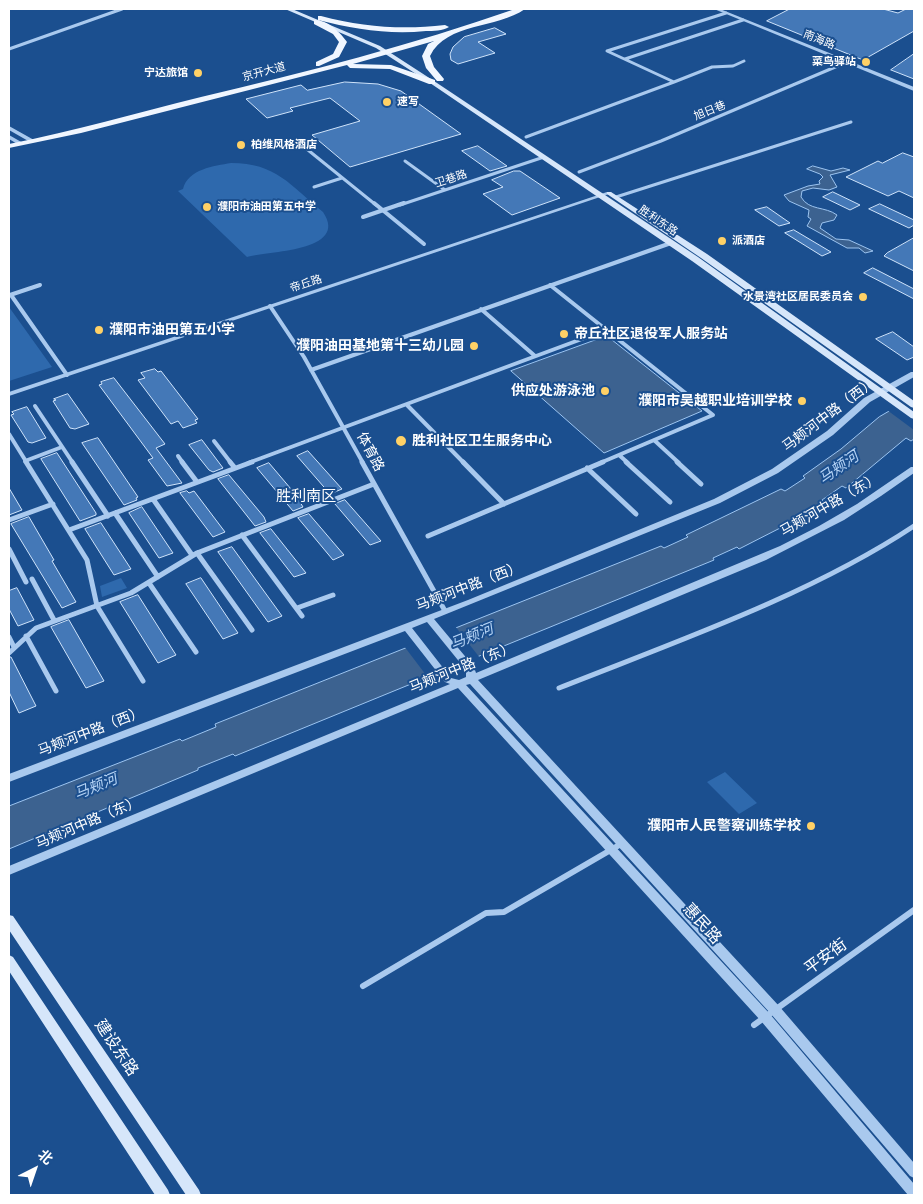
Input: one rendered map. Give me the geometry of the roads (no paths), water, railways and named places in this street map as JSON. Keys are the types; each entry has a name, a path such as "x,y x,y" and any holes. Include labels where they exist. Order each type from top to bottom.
{"main road":[{"path":"288,9 317,19 379,31 404,32 455,26"},
{"path":"299,9 336,32 343,42 336,55 317,67"},
{"name":"京开大道","path":"385,48 504,9"},
{"name":"京开大道","path":"17,141 102,126 385,48 466,28 521,9"},
{"name":"胜利东路","path":"317,19 385,48 526,137 704,256 914,405"},
{"path":"436,81 426,63 427,52 442,38 466,28"},
{"path":"317,67 378,66 403,70 436,81"},
{"name":"胜利东路","path":"436,81 544,157 671,242 914,416"},
{"name":"建设东路","path":"9,920 194,1195"},
{"path":"9,961 164,1195"}],"street":[{"path":"9,49 122,9"},
{"name":"南海路","path":"716,9 914,89"},
{"path":"674,82 607,51 726,13"},
{"path":"625,59 742,20"},
{"path":"526,137 712,67 734,66 744,61"},
{"name":"旭日巷","path":"579,172 669,137 847,62"},
{"path":"613,195 851,122"},
{"path":"9,128 17,141"},
{"path":"303,146 424,244"},
{"name":"卫巷路","path":"363,217 544,157"},
{"path":"405,161 445,190"},
{"path":"314,187 342,178"},
{"name":"帝丘路","path":"9,394 601,195 613,195"},
{"path":"311,370 671,242"},
{"path":"428,536 713,415 550,285"},
{"path":"40,286 10,295 67,375"},
{"name":"体育路","path":"270,306 311,370 446,611"},
{"path":"481,309 535,356"},
{"path":"69,530 606,330"},
{"name":"马颊河中路（西）","path":"9,778 408,629 446,611 654,528 752,484 803,453 914,374"},
{"path":"407,405 504,504"},
{"path":"35,406 108,516"},
{"path":"9,434 87,560 97,606 143,681"},
{"path":"654,440 701,484"},
{"path":"214,441 235,468"},
{"path":"9,446 15,444"},
{"path":"25,461 62,447"},
{"path":"618,455 670,502"},
{"path":"178,456 198,482"},
{"path":"587,468 636,514"},
{"name":"马颊河中路（东）","path":"9,871 460,684 471,674 716,578 801,540 856,510 914,468"},
{"path":"9,654 26,636 54,620 131,593 194,554 374,484"},
{"path":"153,499 252,630"},
{"path":"9,520 53,504"},
{"path":"115,513 158,576"},
{"path":"559,688 721,623 806,585 894,541 914,526"},
{"path":"242,535 302,616"},
{"path":"9,549 54,620"},
{"path":"149,583 196,652"},
{"path":"297,608 334,595"},
{"name":"惠民路","path":"429,620 471,674 616,846 765,1017 914,1193"},
{"path":"408,629 448,680 460,684"},
{"path":"26,636 56,691"},
{"path":"9,637 14,647"},
{"name":"惠民路","path":"460,684 775,1010 914,1172"},
{"path":"364,986 486,913 504,912 616,846"},
{"name":"平安街","path":"754,1025 914,910"}],"water":[{"path":"813,166 831,171 843,168 850,170 830,175 837,187 829,190 813,188 802,191 801,197 808,204 837,215 834,220 822,223 820,228 836,239 849,240 873,251 865,253 859,248 847,248 807,226 811,219 808,217 809,210 789,201 784,195 808,186 820,184 819,181 823,177 807,169"},
{"name":"供应处游泳池","path":"607,336 702,411 604,453 511,371"},
{"name":"马颊河","path":"914,397 914,439 911,441 906,438 846,488 842,486 822,500 824,502 786,525 739,549 737,547 713,558 714,560 235,756 233,754 198,768 198,770 9,849 9,806 180,739 182,741 216,727 215,724 661,546 664,548 688,537 686,535 781,489 785,491 805,478 803,476 841,449 879,417"}],"place":[{"name":"菜鸟驿站","path":"866,62"},
{"name":"宁达旅馆","path":"198,73"},
{"name":"速写","path":"387,102"},
{"name":"柏维风格酒店","path":"241,145"},
{"name":"濮阳市油田第五中学","path":"207,207"},
{"name":"派酒店","path":"722,241"},
{"name":"水景湾社区居民委员会","path":"863,297"},
{"name":"濮阳市油田第五小学","path":"99,330"},
{"name":"帝丘社区退役军人服务站","path":"564,334"},
{"name":"濮阳油田基地第十三幼儿园","path":"474,346"},
{"name":"供应处游泳池","path":"605,391"},
{"name":"濮阳市吴越职业培训学校","path":"802,401"},
{"name":"胜利社区卫生服务中心","path":"401,441"},
{"name":"濮阳市人民警察训练学校","path":"811,826"}],"district":[{"name":"胜利南区","path":"306,497"}]}
